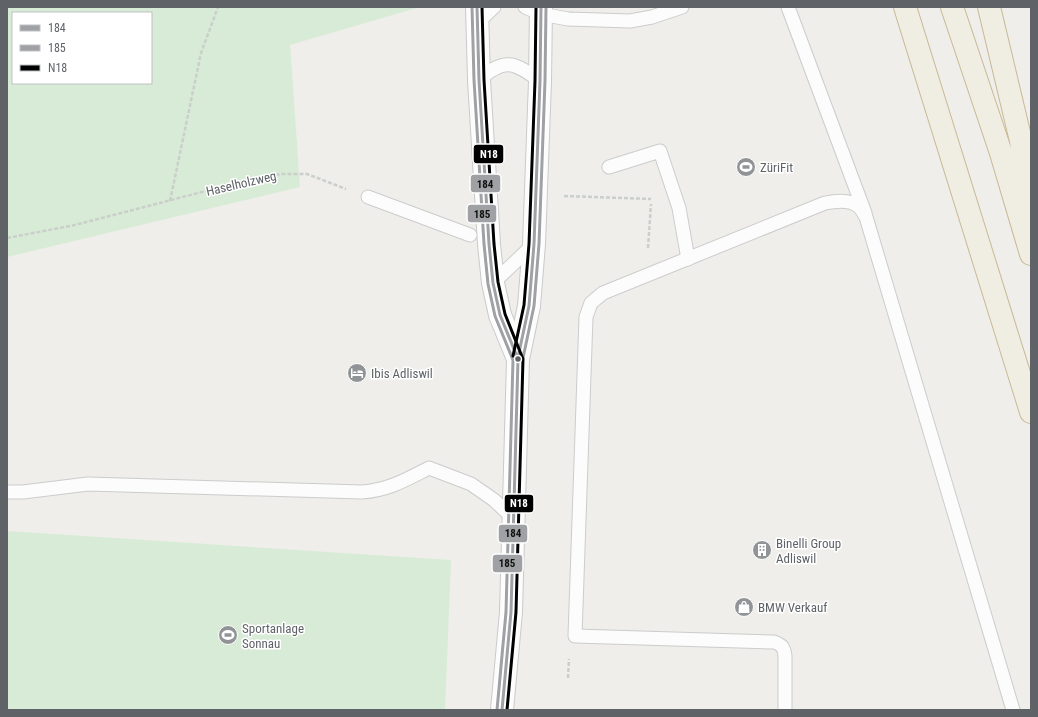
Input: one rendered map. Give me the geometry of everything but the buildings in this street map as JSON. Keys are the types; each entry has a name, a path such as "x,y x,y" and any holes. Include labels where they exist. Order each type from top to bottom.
{"highway":[{"path":"905,7 1031,412"},
{"path":"952,7 1000,153 1031,254"},
{"path":"989,7 1021,141 1031,214"}],"main road":[{"path":"502,710 511,612 518,359 529,306 534,244 540,82 536,9"},
{"path":"477,15 479,80 479,239 493,283 500,315 518,359"}],"lane":[{"path":"477,15 494,7"},
{"path":"536,9 568,19 630,21 652,17 682,7"},
{"path":"788,7 866,217 1013,710"},
{"path":"479,80 498,66 509,64 519,67 540,82"},
{"path":"610,167 660,151 680,208 688,259"},
{"path":"368,197 479,239"},
{"path":"785,710 784,649 779,644 774,642 575,636 586,316 592,302 603,293 825,203 836,201 848,202 858,206 866,217"},
{"path":"493,283 534,244"},
{"path":"7,492 23,492 88,484 362,492 376,491 389,487 429,468 471,484 494,500 514,519"}],"path":[{"path":"170,201 201,54 218,7"},
{"name":"Haselholzweg","path":"7,238 75,225 252,178 281,174 307,174 368,197"},
{"path":"562,196 652,199 645,276"}],"green space":[{"path":"7,7 420,7 290,45 300,187 7,257"},
{"name":"Sportanlage Sonnau","path":"7,531 451,560 445,710 7,710"}],"transit line":[{"name":"185","path":"472,7 474,80 484,244 488,284 495,316 513,360 506,612 497,710"},
{"name":"184","path":"477,7 479,80 489,244 493,283 500,315 518,359 511,612 502,710"},
{"name":"N18","path":"482,7 484,80 494,244 498,282 505,314 523,359 516,612 507,710"},
{"name":"N18","path":"513,356 524,305 529,244 536,7"},
{"name":"184","path":"518,357 529,306 534,244 541,7"},
{"name":"185","path":"523,358 534,306 539,244 546,7"}],"place":[{"name":"ZüriFit","path":"746,167"},
{"name":"Ibis Adliswil","path":"357,373"},
{"name":"Binelli Group Adliswil","path":"762,550"},
{"name":"BMW Verkauf","path":"744,607"},
{"name":"Sportanlage Sonnau","path":"228,635"}]}
